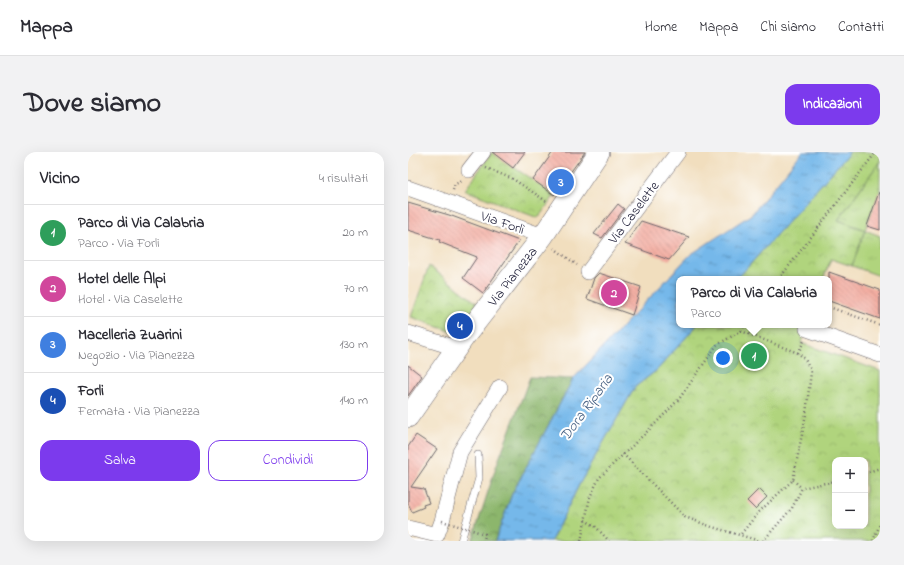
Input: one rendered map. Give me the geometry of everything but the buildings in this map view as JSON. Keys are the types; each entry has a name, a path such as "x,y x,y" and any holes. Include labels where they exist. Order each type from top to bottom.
{"street":[{"name":"Via Pianezza","path":"408,417 456,348 543,236 599,152"},
{"name":"Via Caselette","path":"588,272 678,152"},
{"name":"Via Forlì","path":"408,188 543,236"},
{"path":"807,329 880,355"},
{"path":"408,333 456,348"},
{"path":"408,528 436,538 442,521 460,452 500,387"}],"lane":[{"path":"461,541 479,478 478,455"}],"path":[{"path":"781,276 876,152"},
{"path":"475,162 514,179 560,210"},
{"name":"Via Forlì","path":"543,236 555,250 588,272"},
{"path":"832,308 880,325"},
{"path":"581,541 590,497 599,478 679,399 717,346 741,331 743,328"},
{"path":"741,331 798,353 805,359 811,372 806,414 793,480 758,513 741,534"},
{"path":"623,454 685,517 712,527 741,534 760,541"},
{"path":"868,472 880,468"},
{"path":"793,480 802,488"},
{"path":"802,488 832,482"},
{"path":"763,541 792,508 802,488"},
{"path":"585,520 595,526 609,541"},
{"path":"442,521 486,534 484,541"},
{"path":"872,541 880,524"}],"green space":[{"path":"492,152 555,195 538,218 465,190"},
{"path":"850,152 880,152 880,161 838,220 865,230 852,266 831,259 824,276 740,276"},
{"path":"880,161 880,191 865,230 838,220"},
{"path":"865,230 880,236 880,276 852,266"},
{"path":"429,266 477,303 458,334 411,317"},
{"path":"694,328 806,328 801,343 880,371 880,541 551,541 580,483 635,387 657,370"},
{"path":"530,377 573,379 512,494 495,541 472,541 497,464"}],"water":[{"name":"Dora Riparia","path":"802,152 850,152 740,276 676,276 676,328 694,328 657,370 635,387 580,483 551,541 495,541 512,494 573,379 690,255 752,214"}],"place":[{"name":"Macelleria Zuarini","path":"561,182"},
{"name":"Hotel delle Alpi","path":"614,293"},
{"name":"Forli","path":"460,326"},
{"name":"Parco di Via Calabria","path":"754,356"}]}
